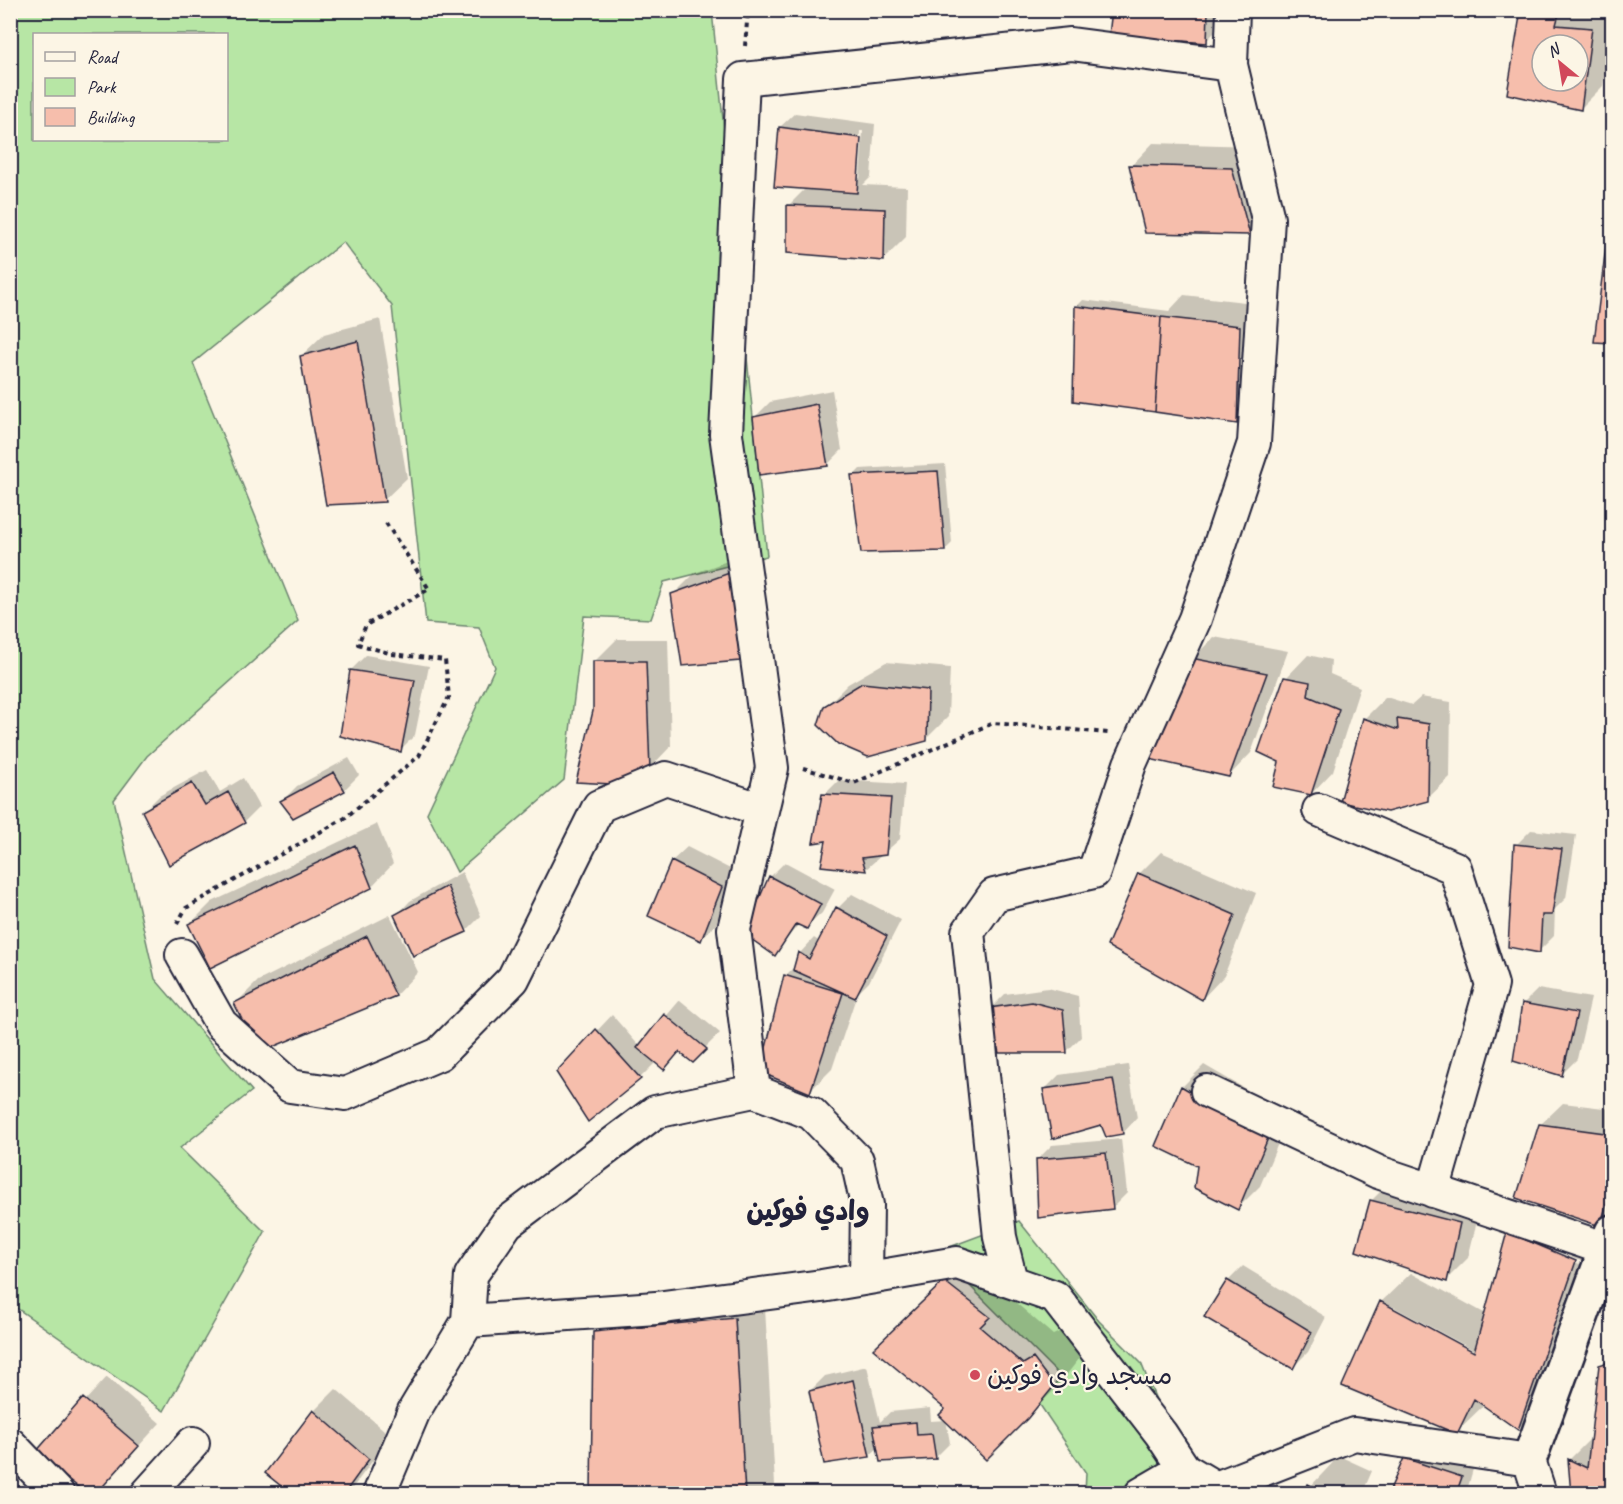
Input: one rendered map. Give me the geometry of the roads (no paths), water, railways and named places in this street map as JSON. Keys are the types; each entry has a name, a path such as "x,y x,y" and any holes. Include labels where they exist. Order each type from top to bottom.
{"street":[{"path":"1011,1281 1000,1237 968,932 994,895 1094,872 1130,764 1195,620 1254,443 1268,219 1232,65 1233,10"},
{"path":"754,1091 734,929 772,768 726,435 742,79 1071,44 1232,65"},
{"path":"182,956 221,1024 290,1086 345,1094 439,1054 513,979 599,806 666,777 762,810"},
{"path":"1319,810 1455,868 1492,985 1433,1191"},
{"path":"379,1494 414,1411 468,1321 471,1275 507,1223 655,1112 754,1091 811,1113 856,1160 867,1205 867,1278"},
{"path":"1208,1091 1378,1172 1433,1191 1609,1241 1529,1460 1540,1494"},
{"path":"468,1321 656,1308 957,1263 1055,1296 1161,1434 1184,1469 1216,1488 1354,1434 1529,1460"},
{"path":"147,1494 193,1443"},
{"path":"10,1444 58,1494"},
{"path":"1142,1494 1184,1469"}],"place":[{"name":"مسجد وادي فوكين","path":"975,1375"}],"district":[{"name":"وادي فوكين","path":"808,1210"}]}
